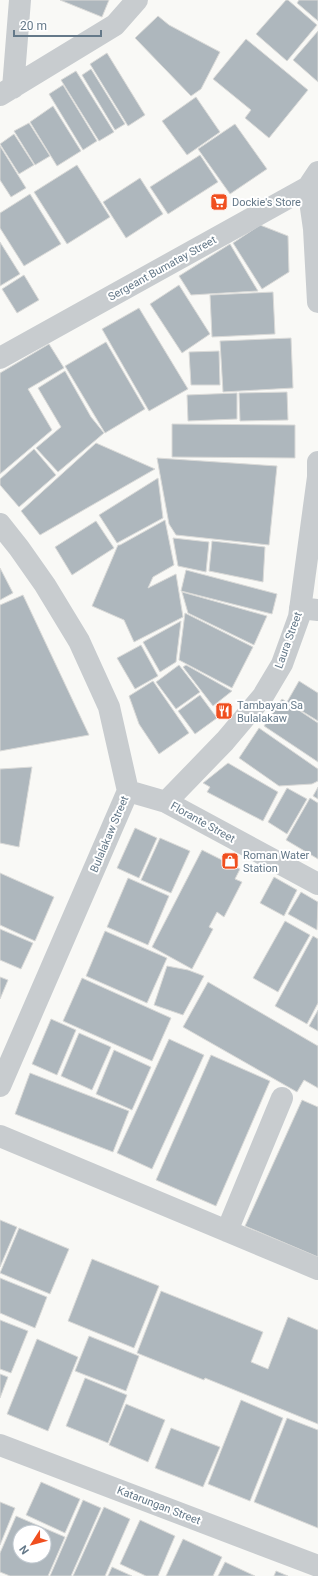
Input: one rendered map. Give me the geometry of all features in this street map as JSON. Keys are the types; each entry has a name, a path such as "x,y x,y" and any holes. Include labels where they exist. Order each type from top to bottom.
{"street":[{"path":"6,92 20,0"},
{"path":"6,92 115,24 136,0"},
{"path":"313,179 318,302"},
{"name":"Sergeant Bumatay Street","path":"0,358 313,179"},
{"name":"Laura Street","path":"166,802 225,741 263,696 282,664 299,617 309,609 318,462"},
{"name":"Bulalakaw Street","path":"0,524 20,548 45,585 79,641 109,707 128,791 0,1086"},
{"name":"Florante Street","path":"128,791 166,802 318,884"},
{"path":"227,1231 282,1098"},
{"path":"0,1136 318,1269"},
{"name":"Katarungan Street","path":"0,1445 318,1566"}],"building":[{"path":"60,0 109,0 102,17"},
{"path":"286,0 288,0 317,25 287,61 256,34"},
{"path":"299,0 318,0 318,21 297,3"},
{"path":"158,16 169,25 220,52 201,89 191,96 135,38"},
{"path":"318,31 318,82 293,60"},
{"path":"246,39 308,90 269,138 245,118 251,110 213,79"},
{"path":"107,53 145,115 128,126 90,64"},
{"path":"91,69 125,124 115,130 82,75"},
{"path":"76,71 114,132 99,141 61,80"},
{"path":"63,85 97,141 83,150 49,94"},
{"path":"196,97 220,132 187,155 162,121"},
{"path":"53,106 81,151 57,166 30,122"},
{"path":"29,123 50,156 35,165 14,131"},
{"path":"235,124 267,169 230,194 198,149"},
{"path":"14,134 34,165 19,174 0,144"},
{"path":"0,146 26,188 11,197 0,180"},
{"path":"200,155 218,182 168,214 150,187"},
{"path":"77,165 110,217 67,244 34,192"},
{"path":"140,178 163,214 126,238 103,202"},
{"path":"30,194 61,244 24,266 0,228 0,213"},
{"path":"260,225 288,236 289,272 262,289 233,243"},
{"path":"0,242 20,274 0,286"},
{"path":"230,244 258,291 191,295 179,276"},
{"path":"24,275 39,300 17,313 2,289"},
{"path":"179,285 210,334 182,353 150,304"},
{"path":"273,292 275,334 212,337 210,295"},
{"path":"139,308 188,389 149,411 102,329"},
{"path":"291,338 293,388 223,392 220,341"},
{"path":"106,342 145,409 105,433 65,366"},
{"path":"49,344 64,368 28,389 52,430 0,474 0,373"},
{"path":"219,351 220,385 191,385 189,352"},
{"path":"65,371 91,417 104,433 58,472 36,448 61,427 38,388"},
{"path":"287,392 288,420 240,421 239,393"},
{"path":"237,393 237,419 188,421 187,395"},
{"path":"172,424 295,425 295,458 172,457"},
{"path":"96,443 155,469 40,535 21,511"},
{"path":"34,449 56,475 19,507 0,485 0,479"},
{"path":"157,458 277,466 269,545 176,535 169,524"},
{"path":"158,478 163,518 117,543 99,515"},
{"path":"165,520 174,565 153,577 148,588 176,574 183,617 134,642 124,620 92,606 118,545"},
{"path":"96,521 114,548 72,575 55,547"},
{"path":"173,538 209,542 206,572 178,566"},
{"path":"212,541 265,547 263,582 209,571"},
{"path":"0,568 13,593 0,600"},
{"path":"186,570 277,594 272,614 181,591"},
{"path":"182,592 267,616 254,645 188,613"},
{"path":"23,595 89,735 0,751 0,605"},
{"path":"185,613 253,647 232,688 179,660"},
{"path":"181,621 176,662 160,672 143,642"},
{"path":"141,645 158,676 135,689 117,658"},
{"path":"179,665 200,692 176,709 156,682"},
{"path":"186,665 232,691 213,706 183,667"},
{"path":"153,681 189,733 159,754 139,724 129,696"},
{"path":"299,681 318,693 318,721 287,702"},
{"path":"200,695 217,718 195,734 178,711"},
{"path":"282,699 318,723 318,762 264,726"},
{"path":"259,728 318,769 318,781 312,784 279,786 239,758"},
{"path":"228,763 278,792 263,821 207,792 210,787 203,783"},
{"path":"32,767 19,847 0,843 0,769"},
{"path":"318,787 318,799 313,796"},
{"path":"287,788 307,799 287,834 268,822"},
{"path":"310,798 318,803 318,859 286,840"},
{"path":"135,828 157,838 139,878 117,868"},
{"path":"160,838 190,851 171,893 141,880"},
{"path":"202,850 240,869 235,879 242,882 224,917 217,912 209,927 213,929 192,969 152,947"},
{"path":"0,873 54,897 35,941 0,925"},
{"path":"274,877 297,890 284,916 260,903"},
{"path":"128,878 169,896 148,945 107,927"},
{"path":"301,892 318,902 317,930 288,914"},
{"path":"285,921 310,935 278,992 253,978"},
{"path":"0,929 33,943 21,969 0,960"},
{"path":"105,931 167,958 147,1003 86,976"},
{"path":"313,936 318,939 318,1003 307,1024 275,1006"},
{"path":"167,966 188,970 204,976 183,1015 154,1005"},
{"path":"0,977 8,980 0,999"},
{"path":"82,978 171,1018 152,1061 63,1021"},
{"path":"208,982 318,1046 318,1088 304,1080 297,1092 183,1027"},
{"path":"318,1010 318,1031 309,1026"},
{"path":"51,1019 76,1030 57,1075 32,1064"},
{"path":"79,1033 111,1047 92,1090 61,1076"},
{"path":"169,1039 204,1055 152,1169 117,1153"},
{"path":"114,1050 151,1067 132,1110 96,1094"},
{"path":"211,1055 270,1081 216,1206 156,1180"},
{"path":"30,1073 129,1111 113,1152 15,1114"},
{"path":"302,1100 318,1107 318,1257 245,1226"},
{"path":"0,1220 17,1227 0,1267"},
{"path":"19,1228 69,1249 50,1294 0,1273"},
{"path":"92,1259 159,1286 134,1348 68,1321"},
{"path":"0,1278 47,1297 35,1328 0,1313"},
{"path":"161,1291 263,1332 251,1362 268,1369 288,1317 318,1330 318,1424 205,1378 204,1380 137,1353"},
{"path":"0,1320 28,1331 11,1373 0,1369"},
{"path":"89,1336 139,1356 126,1391 75,1371"},
{"path":"37,1339 78,1357 48,1431 7,1414"},
{"path":"0,1374 8,1377 0,1398"},
{"path":"85,1378 127,1395 108,1443 66,1426"},
{"path":"241,1400 283,1418 250,1501 208,1484"},
{"path":"126,1404 165,1420 148,1462 109,1445"},
{"path":"287,1418 318,1430 318,1528 254,1502"},
{"path":"171,1428 220,1447 203,1487 155,1468"},
{"path":"41,1482 80,1499 65,1533 52,1527 52,1524 46,1524 26,1515"},
{"path":"83,1500 101,1508 71,1576 50,1576"},
{"path":"0,1502 15,1508 0,1545"},
{"path":"104,1507 130,1519 105,1576 73,1576"},
{"path":"16,1516 35,1524 13,1524"},
{"path":"140,1520 175,1536 158,1576 146,1576 120,1564"},
{"path":"12,1525 12,1564 52,1564 52,1531 65,1537 48,1576 10,1576 0,1572 0,1553"},
{"path":"183,1539 222,1557 213,1576 166,1576"},
{"path":"225,1562 255,1576 218,1576"},
{"path":"112,1567 132,1576 108,1576"},
{"path":"276,1571 288,1576 274,1576"}],"place":[{"name":"Dockie's Store","path":"219,202"},
{"name":"Tambayan Sa Bulalakaw","path":"224,711"},
{"name":"Roman Water Station","path":"230,861"}]}
